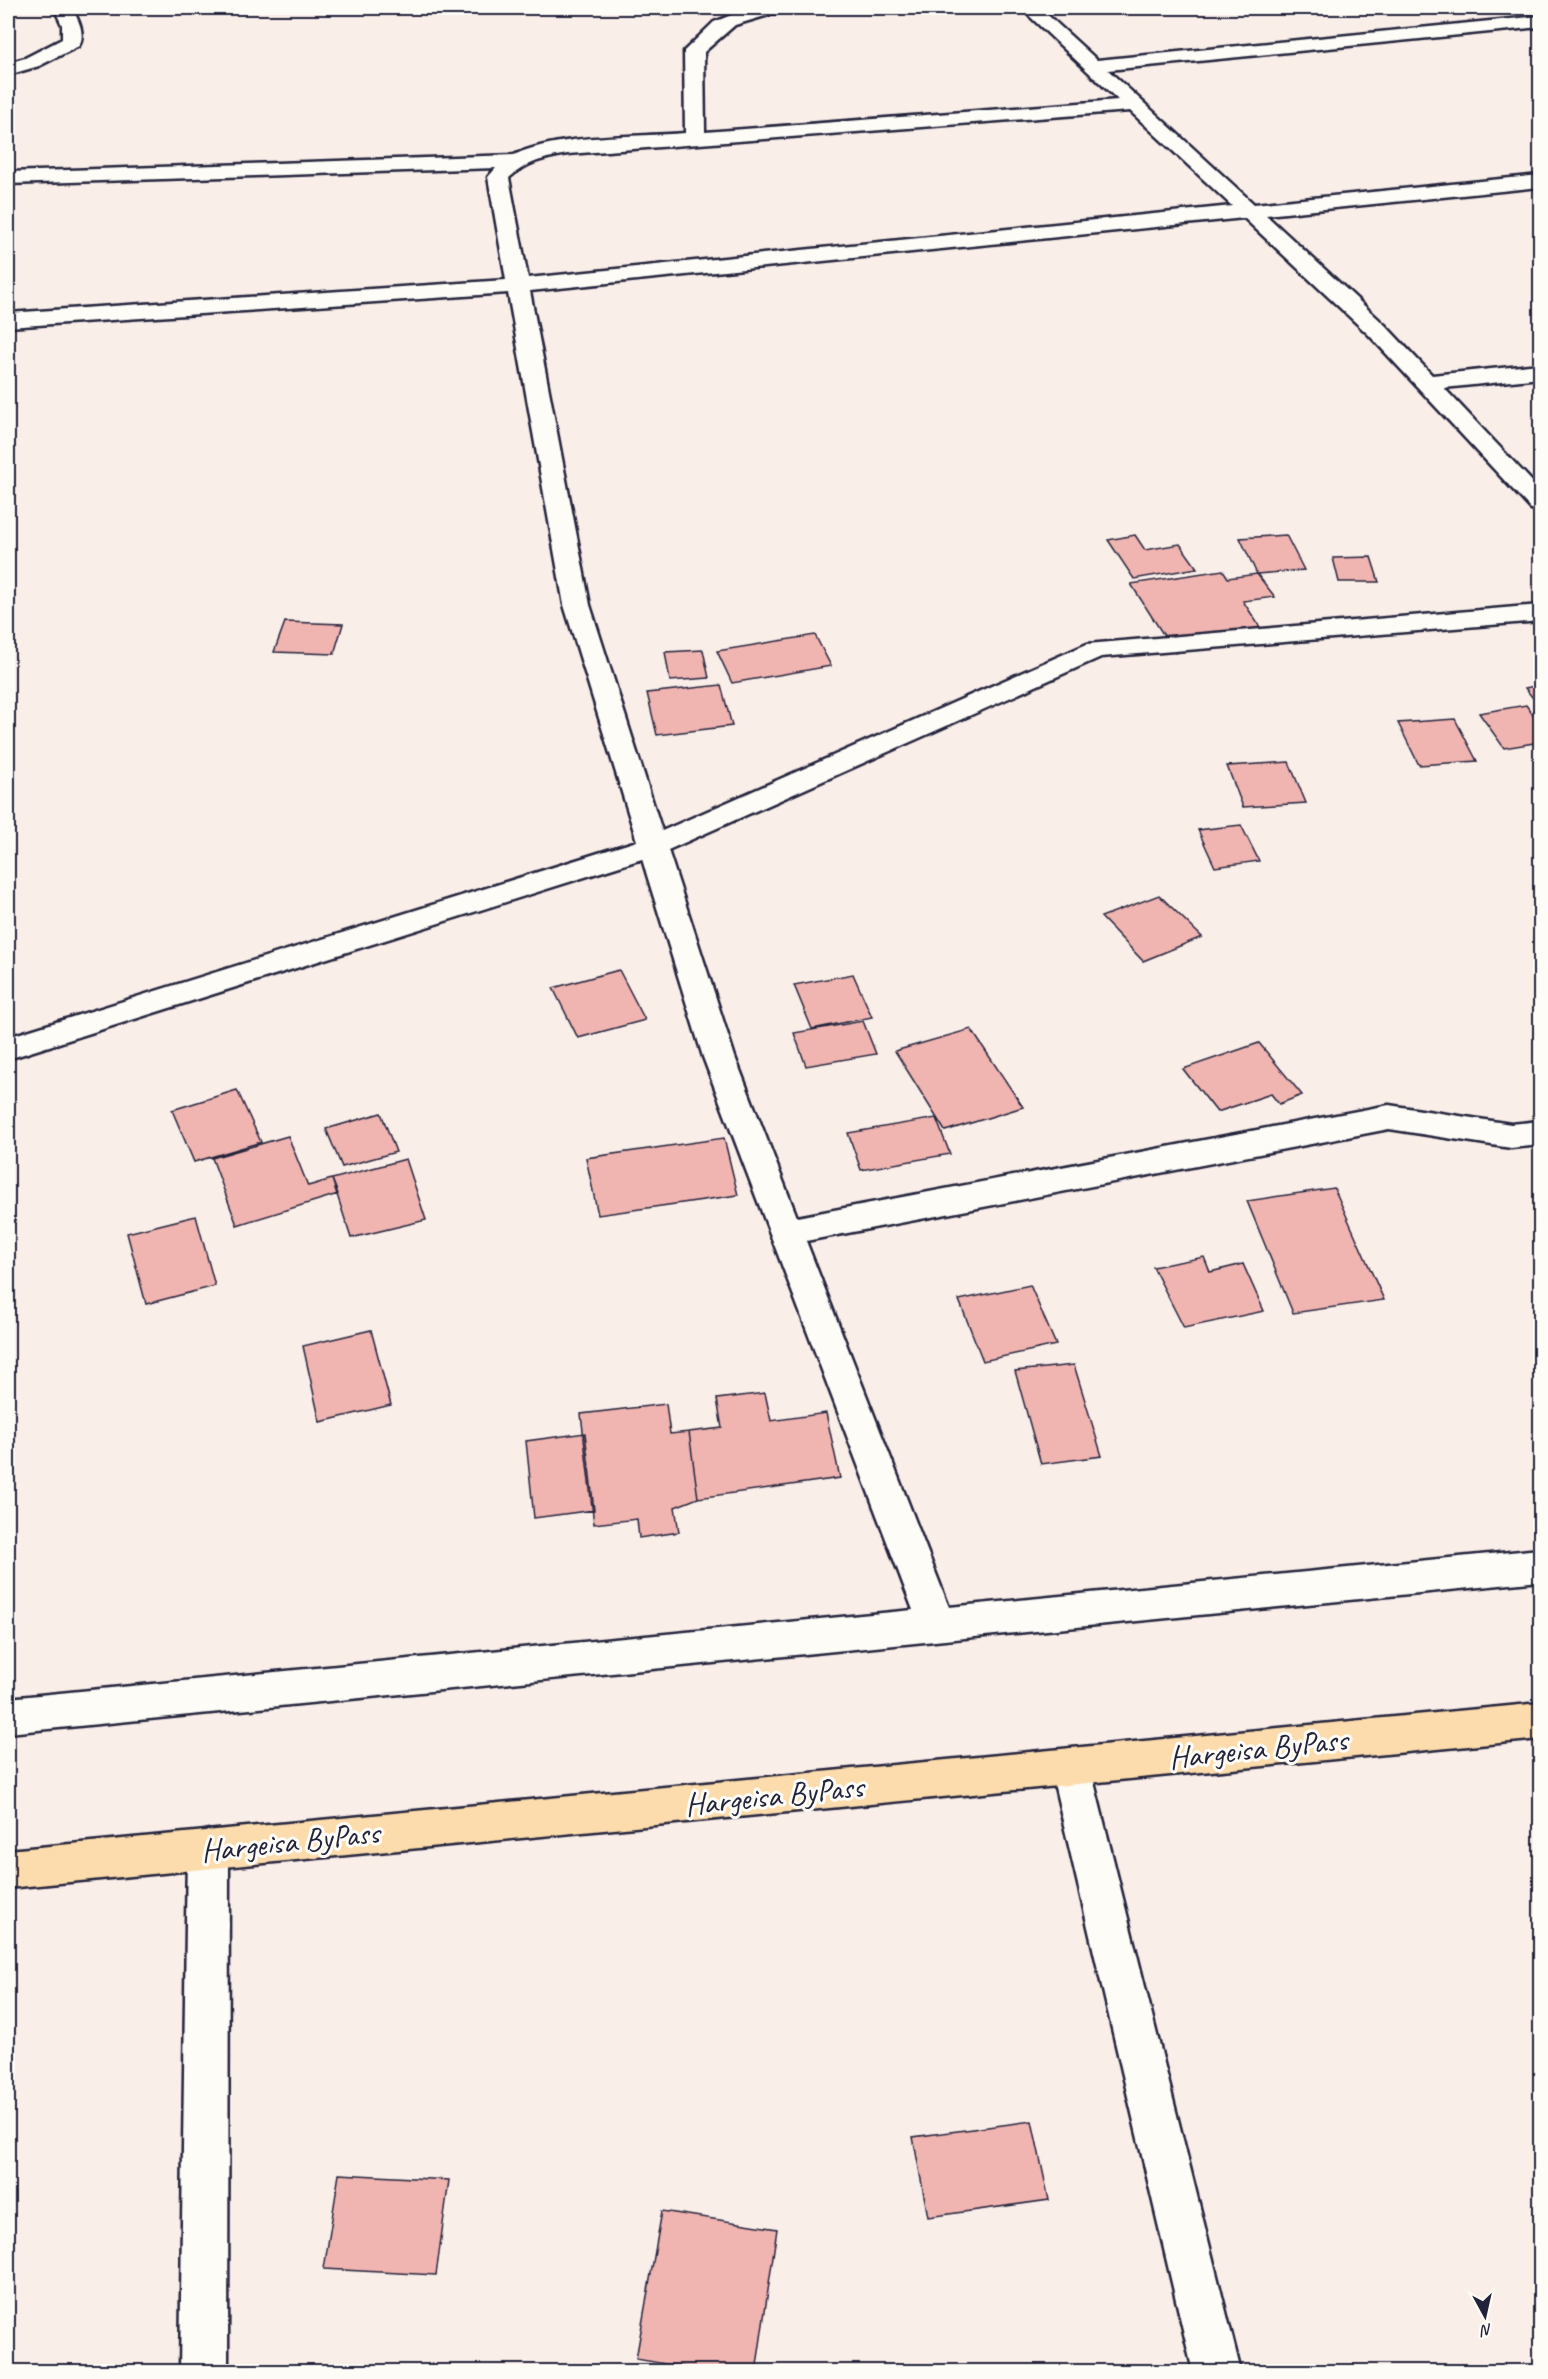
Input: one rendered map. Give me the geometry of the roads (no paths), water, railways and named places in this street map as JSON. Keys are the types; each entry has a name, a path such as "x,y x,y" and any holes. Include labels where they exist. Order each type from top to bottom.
{"highway":[{"name":"Hargeisa ByPass","path":"8,1869 1540,1721"}],"street":[{"path":"8,69 32,62 72,42 70,25 63,8"},
{"path":"694,138 694,51 718,24 751,12 772,8"},
{"path":"1030,8 1377,330 1540,504"},
{"path":"1093,66 1540,21"},
{"path":"8,178 515,160 538,152 568,148 1135,105"},
{"path":"515,160 498,177 578,605 719,1057 937,1624"},
{"path":"8,320 518,286 1251,213 1540,181"},
{"path":"1427,383 1540,371"},
{"path":"8,1048 653,846 1096,650 1540,613"},
{"path":"786,1232 1389,1116 1511,1136 1540,1133"},
{"path":"8,1716 1540,1565"},
{"path":"1070,1766 1217,2372"},
{"path":"204,2372 208,1849"}]}
